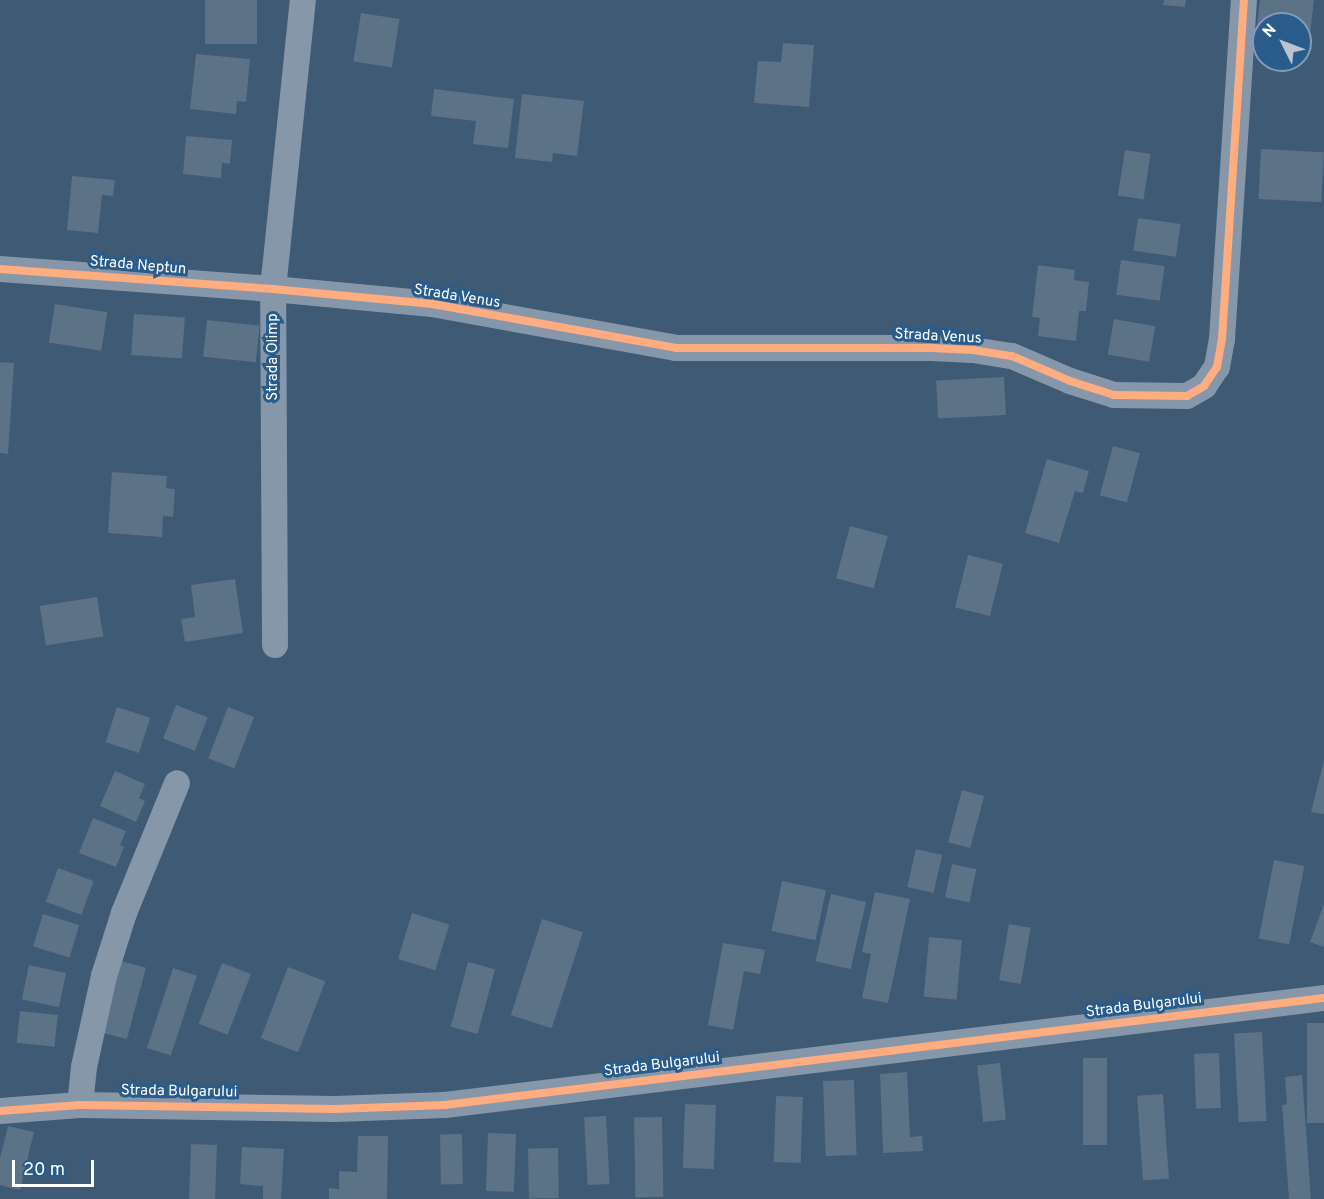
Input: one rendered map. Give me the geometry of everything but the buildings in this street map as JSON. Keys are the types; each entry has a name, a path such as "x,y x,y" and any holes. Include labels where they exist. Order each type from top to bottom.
{"street":[{"name":"Strada Olimp","path":"275,645 273,289 303,0"},
{"name":"Strada Venus","path":"273,289 432,304 676,348 974,350 1012,356 1070,381 1114,395 1187,396 1204,386 1217,367 1222,339 1244,0"},
{"name":"Strada Neptun","path":"0,269 273,289"},
{"path":"80,1105 84,1067 104,976 124,913 177,783"},
{"name":"Strada Bulgarului","path":"0,1111 80,1105 335,1109 445,1105 1324,998"}],"cycle path":[{"path":"0,269 273,289 432,304 676,348 973,350 1012,356 1070,381 1114,395 1187,396 1204,386 1217,367 1222,339 1244,0"},
{"path":"0,1111 80,1105 335,1109 445,1105 1324,998"}]}
